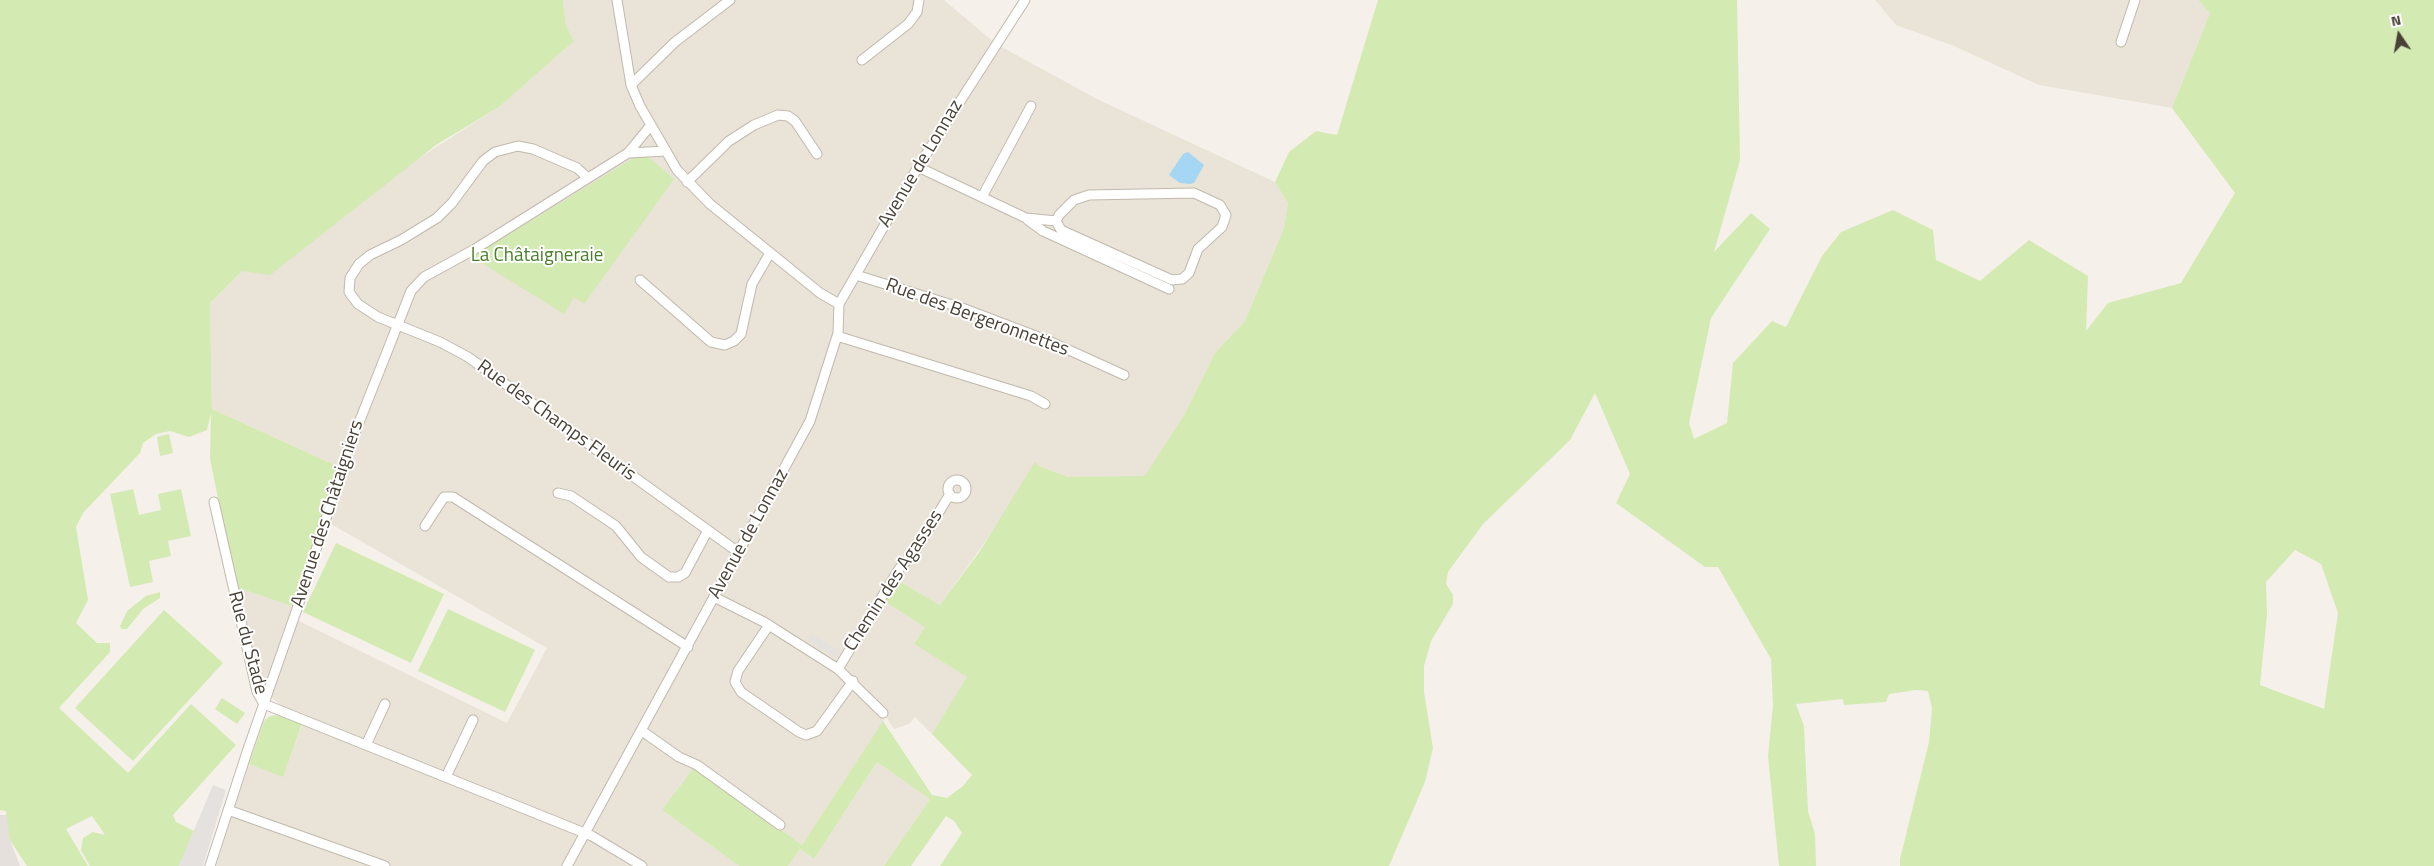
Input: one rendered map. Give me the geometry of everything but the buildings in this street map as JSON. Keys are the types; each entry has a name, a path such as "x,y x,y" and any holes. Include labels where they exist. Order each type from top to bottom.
{"street":[{"path":"617,0 631,85 666,151 687,182 703,199 770,253 820,293 839,304"},
{"path":"631,85 674,42 730,0"},
{"path":"862,60 908,24 917,12 919,0"},
{"name":"Avenue de Lonnaz","path":"567,866 813,416 837,336 839,304 918,167 1025,0"},
{"path":"2121,42 2135,0"},
{"path":"982,197 1031,106"},
{"path":"687,182 729,141 754,125 778,115 788,116 795,121 817,154"},
{"name":"Avenue des Châtaigniers","path":"264,704 352,440 411,291 420,280 475,249 628,153 651,125"},
{"path":"396,326 378,318 354,301 348,287 352,273 370,255 402,240 442,214 489,156 503,149 526,148 577,168 588,178"},
{"name":"Avenue des Châtaigniers","path":"628,153 666,151"},
{"path":"918,167 1026,218 1043,230 1169,290"},
{"path":"1194,194 1220,205 1226,215 1222,227 1198,249 1189,273 1177,280 1167,279 1061,230 1056,221 1059,214 1074,200 1089,195 1194,194"},
{"path":"1026,218 1056,221"},
{"path":"640,280 707,339 715,344 725,345 734,341 741,334 752,284 770,253"},
{"name":"Rue des Bergeronnettes","path":"856,275 962,308 1049,341 1124,375"},
{"name":"Rue des Champs Fleuris","path":"396,326 440,342 468,357 738,552"},
{"path":"837,336 1031,396 1045,404"},
{"path":"558,493 570,496 616,526 641,557 669,577 678,577 685,572 708,530"},
{"name":"Chemin des Agasses","path":"838,668 899,570 914,554 950,494"},
{"path":"425,526 444,497 453,497 688,647"},
{"name":"Rue du Stade","path":"210,866 264,704 257,692 214,502"},
{"name":"Chemin des Agasses","path":"714,597 770,625 838,668 853,681 882,713"},
{"name":"Chemin des Agasses","path":"770,625 738,671 735,682 741,692 799,732 806,735 817,731 853,681"},
{"path":"264,704 586,833 608,844 642,866"},
{"path":"366,745 385,704"},
{"path":"446,777 473,720"},
{"path":"642,731 678,757 697,765 780,825"},
{"path":"228,810 385,866"}],"shaded area":[{"path":"563,0 944,0 996,44 1099,100 1275,182 1288,203 1284,228 1245,321 1215,353 1184,415 1145,477 1068,477 1039,466 940,605 897,580 925,627 914,644 968,677 932,734 915,717 909,724 894,729 886,717 802,845 694,767 662,810 739,866 216,866 249,764 283,776 306,715 282,706 261,689 236,587 294,607 299,621 507,723 547,648 331,524 346,476 339,467 212,409 210,303 242,271 499,107 574,41 566,25"},
{"path":"1875,0 2198,0 2210,13 2172,108 2039,85 1954,46 1896,25"},
{"path":"811,634 840,651 836,657 807,640"},
{"path":"877,762 930,799 884,866 788,866 800,849 814,859"},
{"path":"213,785 226,790 203,866 179,866"},
{"path":"0,815 8,815 10,840 20,866 0,866"}],"green space":[{"path":"0,0 563,0 566,25 574,41 499,107 436,145 270,275 242,271 210,303 212,409 339,467 294,607 236,587 210,459 211,413 207,430 189,437 170,431 156,434 143,443 140,453 83,513 76,527 88,600 76,623 97,643 110,643 110,652 59,708 128,773 191,704 236,745 173,815 176,822 194,831 179,866 90,866 81,850 83,838 93,832 105,835 92,816 66,829 88,866 27,866 10,840 6,811 0,810"},
{"path":"1378,0 1737,0 1740,160 1714,252 1751,213 1770,229 1711,318 1689,423 1694,439 1727,423 1733,363 1772,321 1786,327 1822,256 1841,232 1893,210 1933,230 1936,260 1980,281 2029,240 2088,276 2086,331 2108,303 2181,283 2235,193 2172,108 2210,13 2198,0 2434,0 2434,866 1900,866 1900,859 1929,742 1932,708 1928,691 1916,690 1889,694 1886,702 1844,705 1843,699 1796,704 1804,726 1808,811 1815,834 1816,866 1779,866 1768,756 1773,705 1771,659 1718,567 1705,567 1616,503 1630,474 1595,393 1570,440 1483,524 1448,572 1446,584 1453,595 1453,604 1431,641 1424,666 1424,692 1433,748 1425,782 1389,866 940,866 962,833 954,821 946,816 911,866 884,866 930,799 877,762 814,859 800,849 788,866 739,866 662,810 694,767 802,845 883,721 932,795 947,798 963,786 972,775 932,734 967,677 914,644 925,627 884,601 897,580 940,605 980,551 1035,462 1039,466 1068,477 1145,476 1184,415 1215,353 1245,321 1284,228 1288,203 1275,182 1289,152 1316,131 1337,135","holes":["2295,550 2321,564 2338,613 2324,709 2260,685 2267,615 2266,582"]},
{"name":"La Châtaigneraie","path":"641,155 651,159 674,179 584,304 574,297 564,314 472,257 635,157"},
{"path":"169,434 173,453 160,456 157,437"},
{"path":"133,489 139,515 161,510 158,494 181,489 191,536 168,541 171,556 149,561 153,582 130,587 110,494"},
{"path":"336,543 444,594 411,663 303,612"},
{"path":"160,592 160,598 143,609 127,629 121,629 120,626 127,611 146,596"},
{"path":"448,609 535,650 505,712 418,671"},
{"path":"164,610 223,663 133,761 75,708"},
{"path":"222,698 245,713 237,724 215,709"},
{"path":"277,715 302,724 283,777 249,764 264,721 270,716"}],"water":[{"path":"1188,152 1204,165 1194,183 1190,184 1180,183 1169,175 1183,154"}]}
